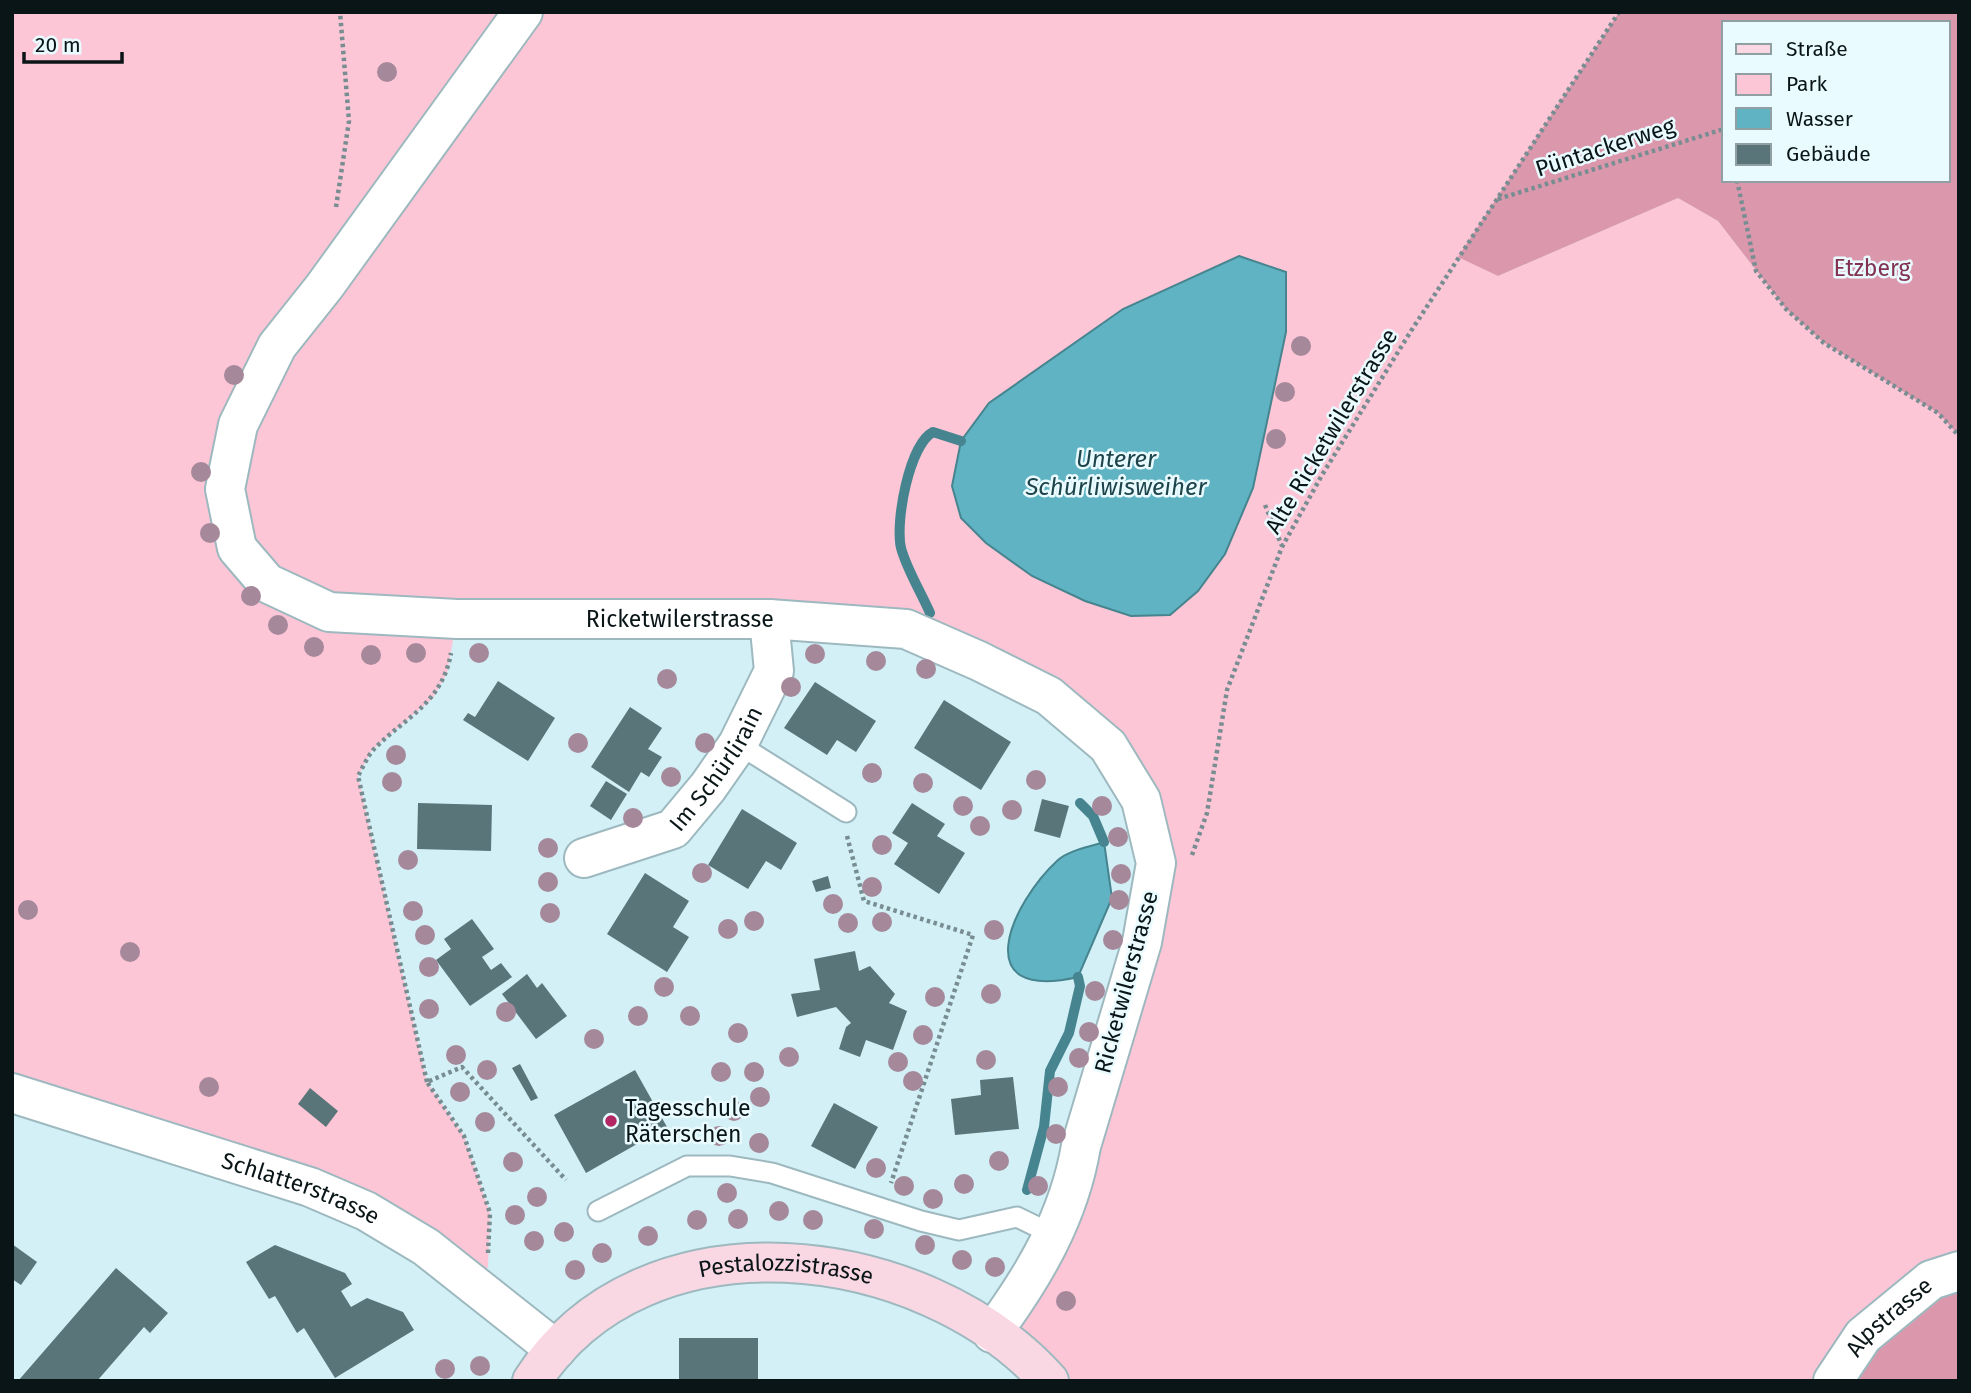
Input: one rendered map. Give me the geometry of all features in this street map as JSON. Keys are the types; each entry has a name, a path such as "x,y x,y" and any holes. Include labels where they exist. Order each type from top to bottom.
{"main road":[{"name":"Pestalozzistrasse","path":"532,1381 556,1350 585,1323 628,1295 682,1273 754,1261 804,1262 858,1272 917,1291 956,1310 992,1333 1049,1381"}],"street":[{"name":"Ricketwilerstrasse","path":"523,12 324,287 277,346 238,425 225,489 237,548 267,583 328,612 457,619 769,619 906,629 1049,696 1108,746 1142,800 1156,863 1142,942 1080,1146 1076,1174 1054,1235 1025,1287 992,1333"},
{"name":"Im Schürlirain","path":"584,858 673,830 708,787 738,744 774,671 769,619"},
{"name":"Schlatterstrasse","path":"12,1093 310,1187 366,1211 426,1247 556,1350"},
{"name":"Alpstrasse","path":"1833,1381 1863,1336 1930,1280 1959,1271"}],"lane":[{"path":"738,744 846,812"},
{"path":"598,1210 687,1166 730,1166 772,1173 921,1221 959,1230 1017,1217 1054,1235"}],"path":[{"path":"336,211 349,121 340,12"},
{"name":"Alte Ricketwilerstrasse","path":"1189,863 1206,813 1227,690 1282,547 1322,475 1619,12"},
{"name":"Püntackerweg","path":"1496,200 1722,130"},
{"path":"1737,182 1756,271 1786,309 1824,343 1938,413 1959,436"},
{"path":"1265,505 1282,547"},
{"path":"457,619 447,673 433,698 372,750 358,776 427,1082 464,1136 491,1213 488,1267"},
{"path":"846,812 848,844 864,901 973,935 883,1208"},
{"path":"427,1082 462,1067 566,1180"}],"green space":[{"path":"12,12 1619,12 1459,257 1498,276 1678,198 1718,221 1786,309 1824,343 1938,413 1959,436 1959,1271 1833,1381 1049,1381 992,1333 1025,1287 1156,863 1108,746 906,629 457,619 447,673 433,698 372,750 358,776 427,1082 464,1136 490,1213 488,1267 474,1284 426,1247 12,1093","holes":["1240,256 1286,272 1286,332 1253,488 1225,554 1198,591 989,403 1123,309"]},
{"name":"Etzberg","path":"1619,12 1959,12 1959,436 1938,413 1824,343 1786,309 1718,221 1678,198 1498,276 1458,257"},
{"path":"1959,1271 1959,1381 1833,1381"}],"water":[{"name":"Unterer Schürliwisweiher","path":"1239,256 1286,272 1286,332 1253,488 1225,554 1198,591 1170,615 1131,616 1085,601 1032,576 986,543 961,518 952,486 961,441 989,403 1123,309"},
{"path":"1104,842 1112,898 1078,977 1043,981 1021,976 1010,963 1008,944 1014,923 1026,900 1058,860 1074,851"}],"building":[{"path":"498,681 555,718 528,761 463,720 468,713 475,717"},
{"path":"815,682 876,721 856,752 837,740 827,755 784,728"},
{"path":"944,700 1011,742 981,790 914,748"},
{"path":"630,707 662,728 648,749 662,757 649,777 641,772 629,792 591,767"},
{"path":"606,781 627,794 611,820 590,806"},
{"path":"1042,799 1069,806 1060,838 1034,831"},
{"path":"418,803 492,805 491,851 417,849"},
{"path":"912,803 945,824 937,836 965,853 939,894 894,864 908,843 892,833"},
{"path":"742,809 797,843 781,870 766,861 748,889 708,865"},
{"path":"645,873 689,901 673,927 689,937 667,972 607,934"},
{"path":"828,876 831,888 816,892 812,881"},
{"path":"472,919 494,949 482,957 491,970 501,963 512,977 470,1006 436,960 451,949 444,939"},
{"path":"855,951 859,971 870,966 895,994 889,1003 907,1011 893,1050 866,1040 860,1057 839,1049 846,1027 851,1023 836,1007 797,1017 791,994 820,990 814,959"},
{"path":"527,974 537,988 542,983 567,1016 536,1039 502,994"},
{"path":"520,1064 538,1098 531,1101 512,1068"},
{"name":"Tagesschule Räterschen","path":"635,1070 667,1127 586,1173 554,1115"},
{"path":"1013,1077 1019,1129 955,1135 951,1099 981,1095 980,1080"},
{"path":"310,1088 338,1111 326,1127 298,1104"},
{"path":"834,1103 878,1127 855,1169 811,1146"},
{"path":"12,1244 37,1262 21,1285 12,1279"},
{"path":"275,1245 345,1273 352,1284 341,1291 351,1307 367,1298 403,1312 414,1330 335,1378 304,1328 297,1333 275,1296 269,1299 246,1262"},
{"path":"116,1268 168,1313 150,1333 144,1327 97,1381 18,1381"},
{"path":"679,1338 758,1338 758,1381 679,1381"}],"waterway":[{"path":"930,613 901,548 902,503 911,468 924,440 933,432 961,441"},
{"path":"1080,803 1093,816 1104,842"},
{"path":"1027,1190 1044,1127 1050,1071 1069,1033 1080,986 1078,977"}],"place":[{"name":"Tagesschule Räterschen","path":"611,1121"}]}
